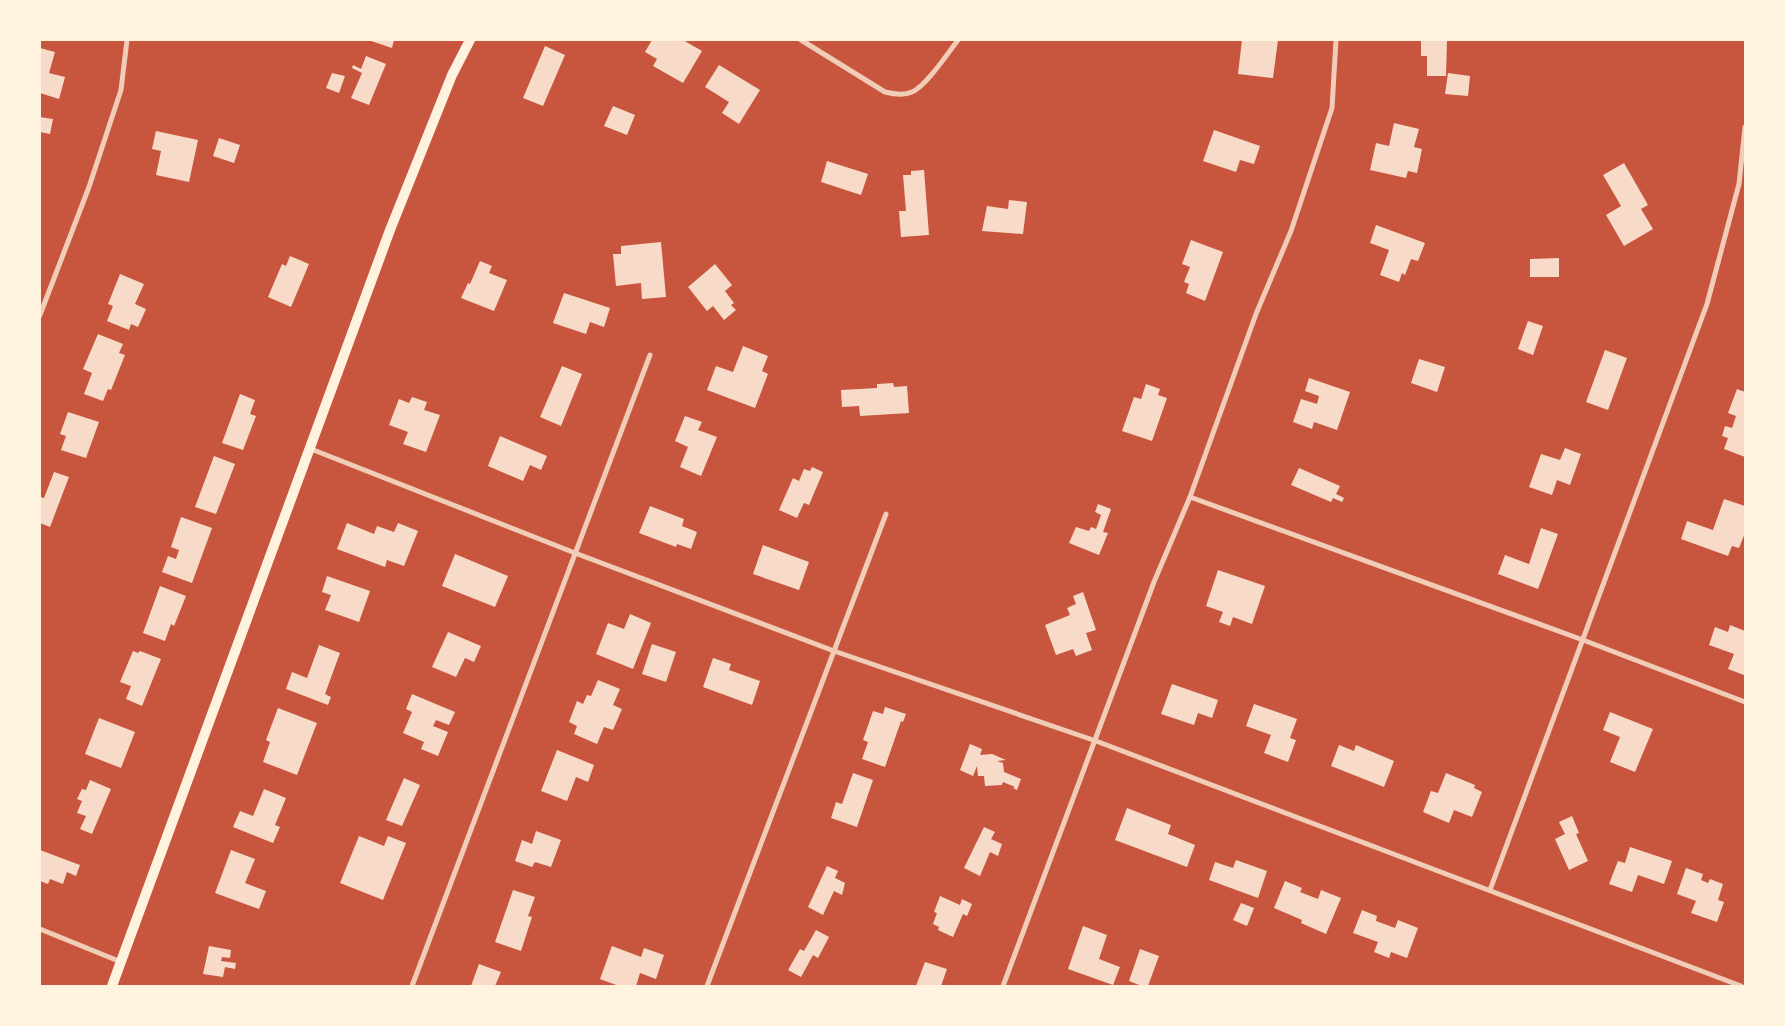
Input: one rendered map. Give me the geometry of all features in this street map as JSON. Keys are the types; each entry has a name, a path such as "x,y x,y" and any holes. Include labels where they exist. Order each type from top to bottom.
{"main road":[{"path":"112,986 390,230 452,75 470,40"}],"street":[{"path":"40,315 89,187 120,90 127,40"},
{"path":"801,40 884,92 898,94 912,92 932,74 958,40"},
{"path":"1003,986 1154,582 1190,497 1256,314 1291,231 1332,108 1336,40"},
{"path":"1490,890 1707,304 1738,184 1745,127"},
{"path":"412,986 650,355"},
{"path":"311,449 575,553 834,651 1096,741 1741,986"},
{"path":"1190,497 1583,640 1745,702"},
{"path":"708,986 886,514"},
{"path":"40,929 122,962"}],"building":[{"path":"368,40 394,40 392,48"},
{"path":"652,40 683,40 702,51 683,83 653,66 657,59 645,52"},
{"path":"1242,40 1278,40 1273,78 1238,74"},
{"path":"1421,40 1447,40 1446,76 1427,76 1427,56 1421,56"},
{"path":"545,46 565,55 543,106 523,98"},
{"path":"40,48 55,52 49,73 65,77 59,99 40,93"},
{"path":"366,56 386,64 369,105 351,98 362,73 352,68 353,65 361,69"},
{"path":"719,65 760,90 739,124 722,113 729,102 705,87"},
{"path":"332,73 345,76 339,93 326,88"},
{"path":"1448,73 1470,76 1468,96 1445,94"},
{"path":"613,106 635,115 627,135 604,126"},
{"path":"40,117 53,119 50,134 40,132"},
{"path":"1394,123 1419,129 1414,147 1422,149 1417,173 1408,171 1406,178 1370,170 1376,143 1389,146"},
{"path":"1214,130 1260,146 1254,164 1240,160 1236,172 1203,161"},
{"path":"156,131 198,140 189,182 156,175 161,151 152,149"},
{"path":"219,138 240,145 234,163 213,156"},
{"path":"827,161 868,174 861,195 821,182"},
{"path":"1624,163 1648,205 1641,209 1653,229 1624,246 1606,215 1621,206 1603,175"},
{"path":"924,170 929,235 901,237 899,211 906,211 903,175 911,175 911,171"},
{"path":"1009,200 1027,202 1023,234 982,231 987,206 1008,209"},
{"path":"1376,225 1425,243 1418,261 1411,259 1405,275 1402,273 1399,282 1380,275 1389,250 1370,243"},
{"path":"1191,240 1223,252 1205,301 1186,293 1189,284 1184,282 1190,267 1182,264"},
{"path":"661,242 666,297 642,299 641,283 616,286 613,254 621,254 621,246"},
{"path":"290,256 309,264 291,307 268,297 282,264 286,266"},
{"path":"1559,258 1559,277 1530,277 1530,259"},
{"path":"480,261 492,266 489,273 507,280 494,311 461,298 468,283 470,284"},
{"path":"715,264 732,285 725,291 734,303 731,305 736,310 724,320 713,306 707,311 688,287"},
{"path":"120,274 144,284 135,304 146,309 138,327 131,324 129,330 107,321 113,306 108,304"},
{"path":"564,293 610,308 604,327 590,322 586,334 553,323"},
{"path":"1528,321 1543,326 1533,355 1518,349"},
{"path":"98,334 123,344 119,353 125,355 111,390 108,389 103,401 84,394 92,373 83,369"},
{"path":"743,346 768,356 762,371 768,374 755,408 707,390 716,366 733,372"},
{"path":"1605,350 1627,358 1608,410 1586,402"},
{"path":"1419,359 1445,367 1437,392 1411,383"},
{"path":"562,366 582,374 561,426 540,417"},
{"path":"1309,378 1350,392 1337,430 1314,422 1312,429 1293,422 1301,399 1317,404 1319,396 1305,391"},
{"path":"893,383 894,387 907,386 909,413 860,416 859,406 842,407 841,390 877,388 877,384"},
{"path":"1146,384 1160,389 1158,395 1167,398 1152,441 1122,431 1134,397 1141,399"},
{"path":"1737,389 1745,392 1745,457 1724,449 1728,438 1722,436 1725,426 1732,428 1736,416 1728,413"},
{"path":"240,394 255,400 250,414 256,416 243,450 222,443"},
{"path":"412,397 427,402 424,410 440,415 426,452 403,444 408,432 389,425 399,399 409,403"},
{"path":"68,412 99,422 86,458 61,450 66,436 60,434"},
{"path":"685,416 702,422 698,430 717,437 701,476 680,467 688,447 675,441"},
{"path":"500,436 547,456 541,470 530,465 523,481 488,466"},
{"path":"1565,448 1581,454 1570,485 1557,480 1552,495 1529,487 1541,454 1560,460"},
{"path":"214,456 235,464 216,514 195,507"},
{"path":"812,467 823,472 809,505 804,503 797,518 779,510 793,478 799,481 804,469 810,471"},
{"path":"1299,468 1340,486 1336,494 1344,498 1342,502 1333,498 1331,502 1291,485"},
{"path":"54,472 69,477 50,527 40,523 40,497 44,498"},
{"path":"1724,499 1745,506 1745,533 1739,548 1732,546 1728,556 1681,539 1687,521 1713,530"},
{"path":"1098,504 1111,509 1103,532 1108,533 1099,555 1069,543 1076,527 1089,531 1091,527 1096,529 1101,515 1095,512"},
{"path":"650,506 684,519 682,526 697,532 691,549 677,544 676,547 639,533"},
{"path":"181,517 212,528 192,583 162,572 168,556 176,559 179,550 171,547"},
{"path":"347,523 374,534 377,526 394,532 398,523 418,531 404,566 387,560 385,567 337,549"},
{"path":"1541,528 1558,534 1538,589 1498,574 1505,555 1529,564"},
{"path":"763,545 809,562 799,590 753,574"},
{"path":"455,554 508,576 495,607 442,586"},
{"path":"1218,570 1265,586 1252,624 1233,617 1230,626 1219,622 1223,612 1206,606"},
{"path":"327,576 370,591 359,622 325,610 331,595 322,592"},
{"path":"160,586 186,596 174,626 171,624 165,641 143,633"},
{"path":"1083,592 1096,630 1086,633 1092,650 1076,656 1073,649 1056,655 1045,625 1070,615 1067,608 1076,604 1073,596"},
{"path":"630,614 651,623 633,669 596,654 608,623 624,629"},
{"path":"1730,625 1745,631 1744,675 1728,669 1734,654 1709,645 1715,627 1728,632"},
{"path":"448,632 481,646 474,662 465,658 456,677 432,667"},
{"path":"652,644 676,652 666,682 642,674"},
{"path":"319,645 340,653 325,694 331,697 328,705 286,689 292,672 307,678"},
{"path":"133,651 138,653 140,651 161,659 142,706 126,699 131,686 120,682"},
{"path":"713,658 731,664 729,670 760,681 752,705 703,687"},
{"path":"598,680 620,689 613,705 622,709 613,730 604,727 597,744 574,734 577,726 569,722 577,701 583,704 587,695 591,696"},
{"path":"1172,684 1218,700 1212,718 1198,713 1194,725 1161,714"},
{"path":"412,694 455,712 449,725 436,720 433,726 448,732 438,756 421,749 424,742 403,733 412,712 406,709"},
{"path":"1254,704 1297,719 1290,738 1296,740 1288,762 1264,753 1271,735 1246,726"},
{"path":"885,707 906,714 903,722 901,721 885,767 862,759 868,742 863,740 873,711 883,714"},
{"path":"278,708 317,723 297,775 263,762 270,742 266,740"},
{"path":"1610,712 1653,729 1635,772 1610,762 1620,737 1603,730"},
{"path":"99,718 135,732 121,768 85,754"},
{"path":"970,744 982,749 980,755 992,754 1006,760 997,761 1003,763 1004,772 1021,779 1017,790 1013,788 1015,787 1003,782 1002,785 985,786 984,776 978,776 977,766 973,776 960,770"},
{"path":"1339,745 1354,751 1356,745 1394,761 1384,787 1331,766"},
{"path":"557,750 594,765 588,782 576,777 567,801 541,791"},
{"path":"853,773 873,780 857,827 831,818 836,802 842,804"},
{"path":"1446,773 1475,785 1474,788 1482,792 1472,817 1454,810 1449,823 1423,812 1431,791 1438,793"},
{"path":"404,778 420,785 402,826 386,820"},
{"path":"90,780 111,789 92,834 80,829 86,816 77,813 82,801 77,799 82,789 86,790"},
{"path":"264,789 286,798 275,825 280,827 273,843 233,827 240,811 253,816"},
{"path":"1127,808 1171,825 1168,834 1195,845 1187,867 1115,840"},
{"path":"1572,816 1579,833 1576,834 1588,861 1569,870 1555,839 1565,834 1559,822"},
{"path":"984,827 995,832 991,839 1002,844 998,856 990,852 980,876 964,868"},
{"path":"536,831 561,840 551,867 535,862 532,867 515,861 522,840 532,844"},
{"path":"359,836 384,846 388,836 406,843 383,900 340,883"},
{"path":"1630,847 1672,861 1664,884 1638,875 1632,892 1609,884 1618,861 1625,863"},
{"path":"40,850 80,865 76,876 67,872 63,884 50,879 48,884 40,881"},
{"path":"231,850 255,859 245,883 266,891 259,909 215,893"},
{"path":"1236,860 1267,871 1258,898 1209,880 1215,862 1233,868"},
{"path":"827,866 838,871 835,878 845,883 842,895 834,891 823,915 808,907"},
{"path":"1686,868 1703,874 1701,880 1708,883 1710,879 1723,884 1718,900 1724,902 1717,922 1691,913 1696,901 1677,894"},
{"path":"1285,881 1302,888 1300,892 1318,899 1321,890 1341,898 1326,934 1301,923 1302,920 1274,908"},
{"path":"513,890 535,897 528,916 532,917 521,951 495,942"},
{"path":"940,896 960,905 962,899 972,904 967,916 963,914 953,937 938,930 939,927 933,924 937,913 934,912"},
{"path":"1241,903 1254,908 1247,926 1233,920"},
{"path":"1362,910 1377,916 1376,921 1395,928 1398,920 1418,928 1407,958 1391,952 1389,958 1374,952 1378,942 1353,933"},
{"path":"1083,926 1107,935 1099,959 1120,967 1113,985 1068,969"},
{"path":"816,930 829,937 818,958 813,955 801,977 788,970 800,949 804,951"},
{"path":"209,946 231,950 230,958 222,957 221,961 236,963 235,969 225,967 223,977 203,974"},
{"path":"612,946 641,957 644,948 664,955 656,979 640,973 636,986 619,986 600,979"},
{"path":"1140,949 1159,956 1148,986 1142,986 1129,981"},
{"path":"925,962 947,969 941,986 916,986"},
{"path":"479,964 501,972 495,986 471,986"}]}
